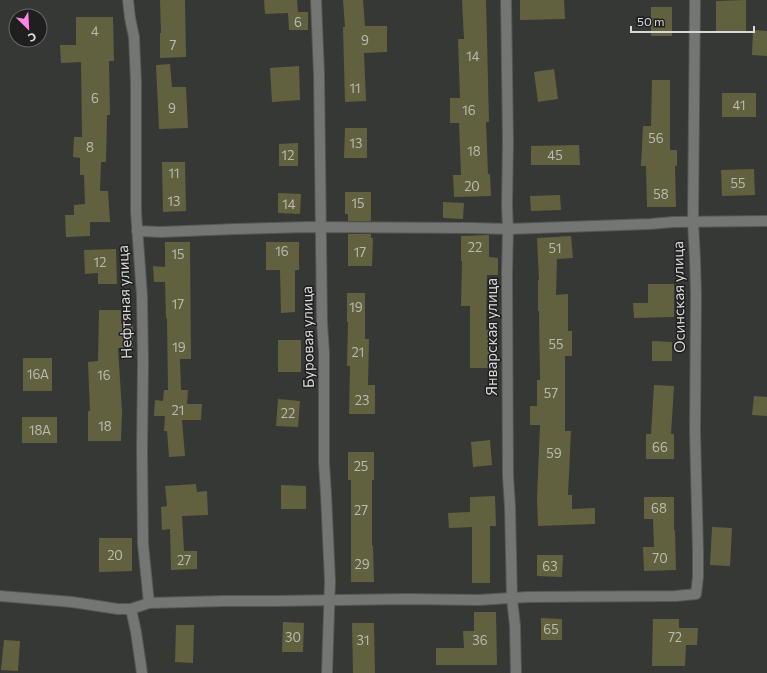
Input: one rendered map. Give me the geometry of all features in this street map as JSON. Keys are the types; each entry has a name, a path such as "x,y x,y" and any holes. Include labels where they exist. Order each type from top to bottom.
{"street":[{"name":"Нефтяная улица","path":"128,0 134,36 136,82 136,212 142,296 143,544 149,603"},
{"name":"Буровая улица","path":"316,0 319,74 322,323 324,353 323,441 330,580 327,673"},
{"name":"Январская улица","path":"506,0 508,141 506,206 508,229 508,476 516,673"},
{"name":"Осинская улица","path":"512,599 528,597 558,598 676,596 696,594 698,577 698,551 695,431 696,288 693,222 695,0"},
{"path":"137,231 161,232 236,228 508,229 693,222 767,221"},
{"path":"0,596 72,602 118,609 131,609 149,603 224,601 512,599"},
{"path":"131,609 142,673"}],"building":[{"path":"160,0 185,0 186,57 160,58"},
{"path":"264,0 297,0 298,12 308,12 308,30 289,30 288,13 265,14"},
{"path":"343,0 363,0 365,26 387,26 387,52 364,53 366,101 345,102 343,27 345,27"},
{"path":"462,0 486,0 489,122 486,122 488,174 490,174 491,196 454,197 453,175 461,175 459,123 450,123 450,98 460,98 458,39 464,39"},
{"path":"520,0 564,0 565,19 520,20"},
{"path":"746,0 746,31 716,31 716,1"},
{"path":"651,7 672,7 672,36 651,36"},
{"path":"76,17 113,17 114,61 109,61 110,115 107,115 106,162 101,162 100,191 108,191 110,222 90,222 90,236 66,237 65,215 74,215 74,205 85,204 84,175 80,175 80,158 73,157 74,137 82,137 81,62 61,63 60,45 76,45"},
{"path":"753,30 767,31 767,56 752,55"},
{"path":"170,64 172,87 186,87 188,128 159,129 156,65"},
{"path":"299,66 300,100 272,102 270,68"},
{"path":"554,69 558,99 538,102 534,72"},
{"path":"652,80 670,80 670,150 677,150 677,166 675,166 676,207 647,207 646,166 641,166 643,126 651,126"},
{"path":"722,93 756,93 756,117 722,117"},
{"path":"345,128 367,128 367,158 344,158"},
{"path":"298,143 298,166 279,166 279,144"},
{"path":"579,145 580,165 531,165 531,146"},
{"path":"162,162 185,162 186,211 163,212"},
{"path":"754,169 755,195 722,196 721,170"},
{"path":"345,192 371,192 371,221 348,221 348,214 345,214"},
{"path":"278,193 301,194 300,214 278,213"},
{"path":"560,195 561,210 531,211 530,196"},
{"path":"443,202 464,203 463,219 443,218"},
{"path":"348,234 371,234 371,238 373,238 372,266 348,266"},
{"path":"489,235 489,257 498,258 498,275 487,275 486,330 492,330 492,368 470,368 470,306 461,306 461,236"},
{"path":"571,236 573,258 557,259 556,295 568,294 568,331 572,331 572,356 565,356 565,431 571,431 568,495 572,495 572,509 595,508 595,524 538,526 537,498 540,425 530,425 530,406 537,406 537,380 540,380 537,238"},
{"path":"165,242 190,242 191,359 180,359 181,390 188,390 187,404 202,404 201,420 182,420 185,456 169,457 167,431 164,431 165,416 154,416 155,400 163,401 164,390 168,390 165,282 154,282 153,266 165,267"},
{"path":"266,242 299,242 299,270 295,270 295,312 281,313 280,270 266,270"},
{"path":"116,249 117,284 98,284 98,273 85,274 84,250"},
{"path":"648,284 674,284 674,317 634,318 633,303 648,303"},
{"path":"347,293 365,293 365,339 369,339 368,385 375,385 375,414 349,414 350,366 347,366"},
{"path":"99,310 121,310 121,324 133,324 133,348 118,348 122,411 121,441 88,441 88,411 90,411 88,362 98,361"},
{"path":"278,340 301,340 301,372 278,372"},
{"path":"652,341 672,342 672,361 652,361"},
{"path":"23,358 52,358 52,391 23,391"},
{"path":"654,385 674,386 671,434 674,434 674,459 646,459 646,434 651,434"},
{"path":"754,396 767,397 767,416 752,415"},
{"path":"278,399 300,401 298,427 276,426"},
{"path":"22,417 57,417 57,443 22,443"},
{"path":"490,440 492,465 473,467 471,442"},
{"path":"348,452 374,452 374,480 372,480 372,546 374,582 351,582 351,480 348,480"},
{"path":"196,484 197,492 207,491 208,515 182,516 184,551 197,551 197,569 171,570 170,529 162,530 161,507 167,506 165,486"},
{"path":"281,485 306,486 306,509 281,509"},
{"path":"495,496 496,526 490,526 490,583 472,583 472,527 449,528 448,513 470,512 470,497"},
{"path":"644,497 674,497 676,570 644,571 643,547 654,547 653,519 644,519"},
{"path":"712,527 732,528 730,566 710,565"},
{"path":"99,538 132,538 132,571 99,572"},
{"path":"537,555 563,555 562,577 537,576"},
{"path":"474,612 496,612 497,665 436,665 436,648 464,648 463,631 474,631"},
{"path":"541,618 562,619 562,640 541,640"},
{"path":"653,619 679,619 679,628 698,628 697,645 686,645 685,666 652,666"},
{"path":"283,622 304,623 303,652 282,652"},
{"path":"352,623 374,623 375,673 353,673"},
{"path":"176,625 194,625 193,663 175,662"},
{"path":"4,640 20,641 18,671 1,670"}]}
